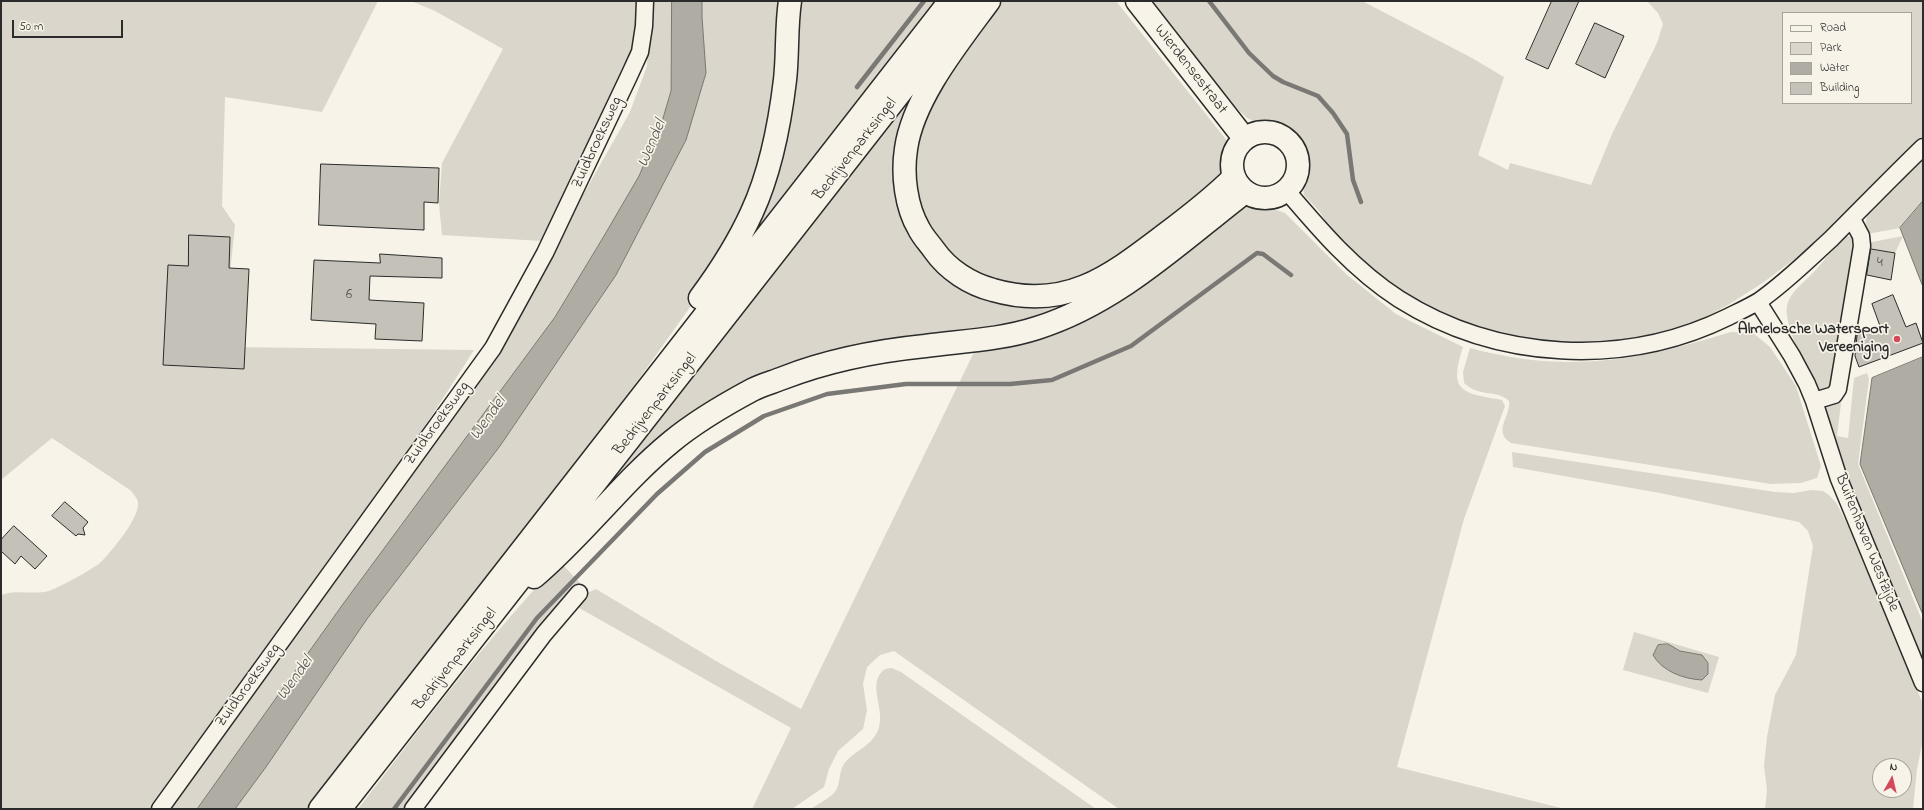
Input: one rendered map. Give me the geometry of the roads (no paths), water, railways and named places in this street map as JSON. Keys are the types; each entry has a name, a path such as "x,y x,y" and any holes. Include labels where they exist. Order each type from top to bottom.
{"main road":[{"path":"627,414 671,339 724,265 752,212 767,168 778,122 785,79 790,1"},
{"name":"Bedrijvenparksingel","path":"320,809 950,1"},
{"name":"Bedrijvenparksingel","path":"340,809 972,1"},
{"path":"989,1 946,59 921,104 906,148 904,173 908,199 919,229 940,258 957,273 979,286 1010,295 1047,296 1079,289 1103,279 1121,268 1173,229 1222,189 1240,184"},
{"name":"Wierdensestraat","path":"1137,1 1244,138"},
{"path":"1270,131 1281,135 1292,144 1298,158 1298,169 1294,181 1286,190 1277,196 1266,198 1256,197 1240,184 1232,159 1236,147 1244,138 1253,133 1270,131"},
{"path":"495,610 550,564 634,476 671,442 753,389 805,369 836,360 870,353 1010,335 1036,329 1070,316 1105,298 1145,270 1240,184"}],"street":[{"name":"Zuidbroeksweg","path":"160,809 493,348 545,253 630,76 640,52 644,26 645,1"},
{"path":"1286,190 1345,256 1398,298 1429,316 1462,330 1494,341 1522,347 1561,351 1606,351 1664,341 1713,324 1758,302 1804,264 1852,219 1923,147"},
{"path":"1814,401 1832,396 1838,389 1862,246 1861,236 1852,219"},
{"name":"Buitenhaven Westzijde","path":"1758,302 1792,356 1814,401 1839,479 1923,683"},
{"path":"413,809 544,634 579,593"}],"water":[{"name":"Wendel","path":"672,1 702,1 706,73 686,140 616,275 500,446 367,619 266,767 235,809 197,809 343,604 555,317 604,236 639,176 661,125 671,91"},
{"path":"1923,201 1923,287 1900,228"},
{"path":"1923,357 1923,615 1860,464 1872,378"},
{"path":"1668,644 1680,651 1702,655 1708,663 1708,674 1702,680 1681,676 1667,670 1653,655 1658,645"}],"waterway":[{"path":"857,87 924,1"},
{"path":"1209,1 1249,53 1273,76 1283,82 1318,96 1333,113 1347,134 1353,180 1361,202"},
{"path":"394,809 537,618 657,494 705,452 764,416 827,394 906,384 1010,384 1052,380 1131,346 1257,253 1263,254 1291,275"}],"place":[{"name":"Almelosche Watersport Vereeniging","path":"1897,339"}]}
